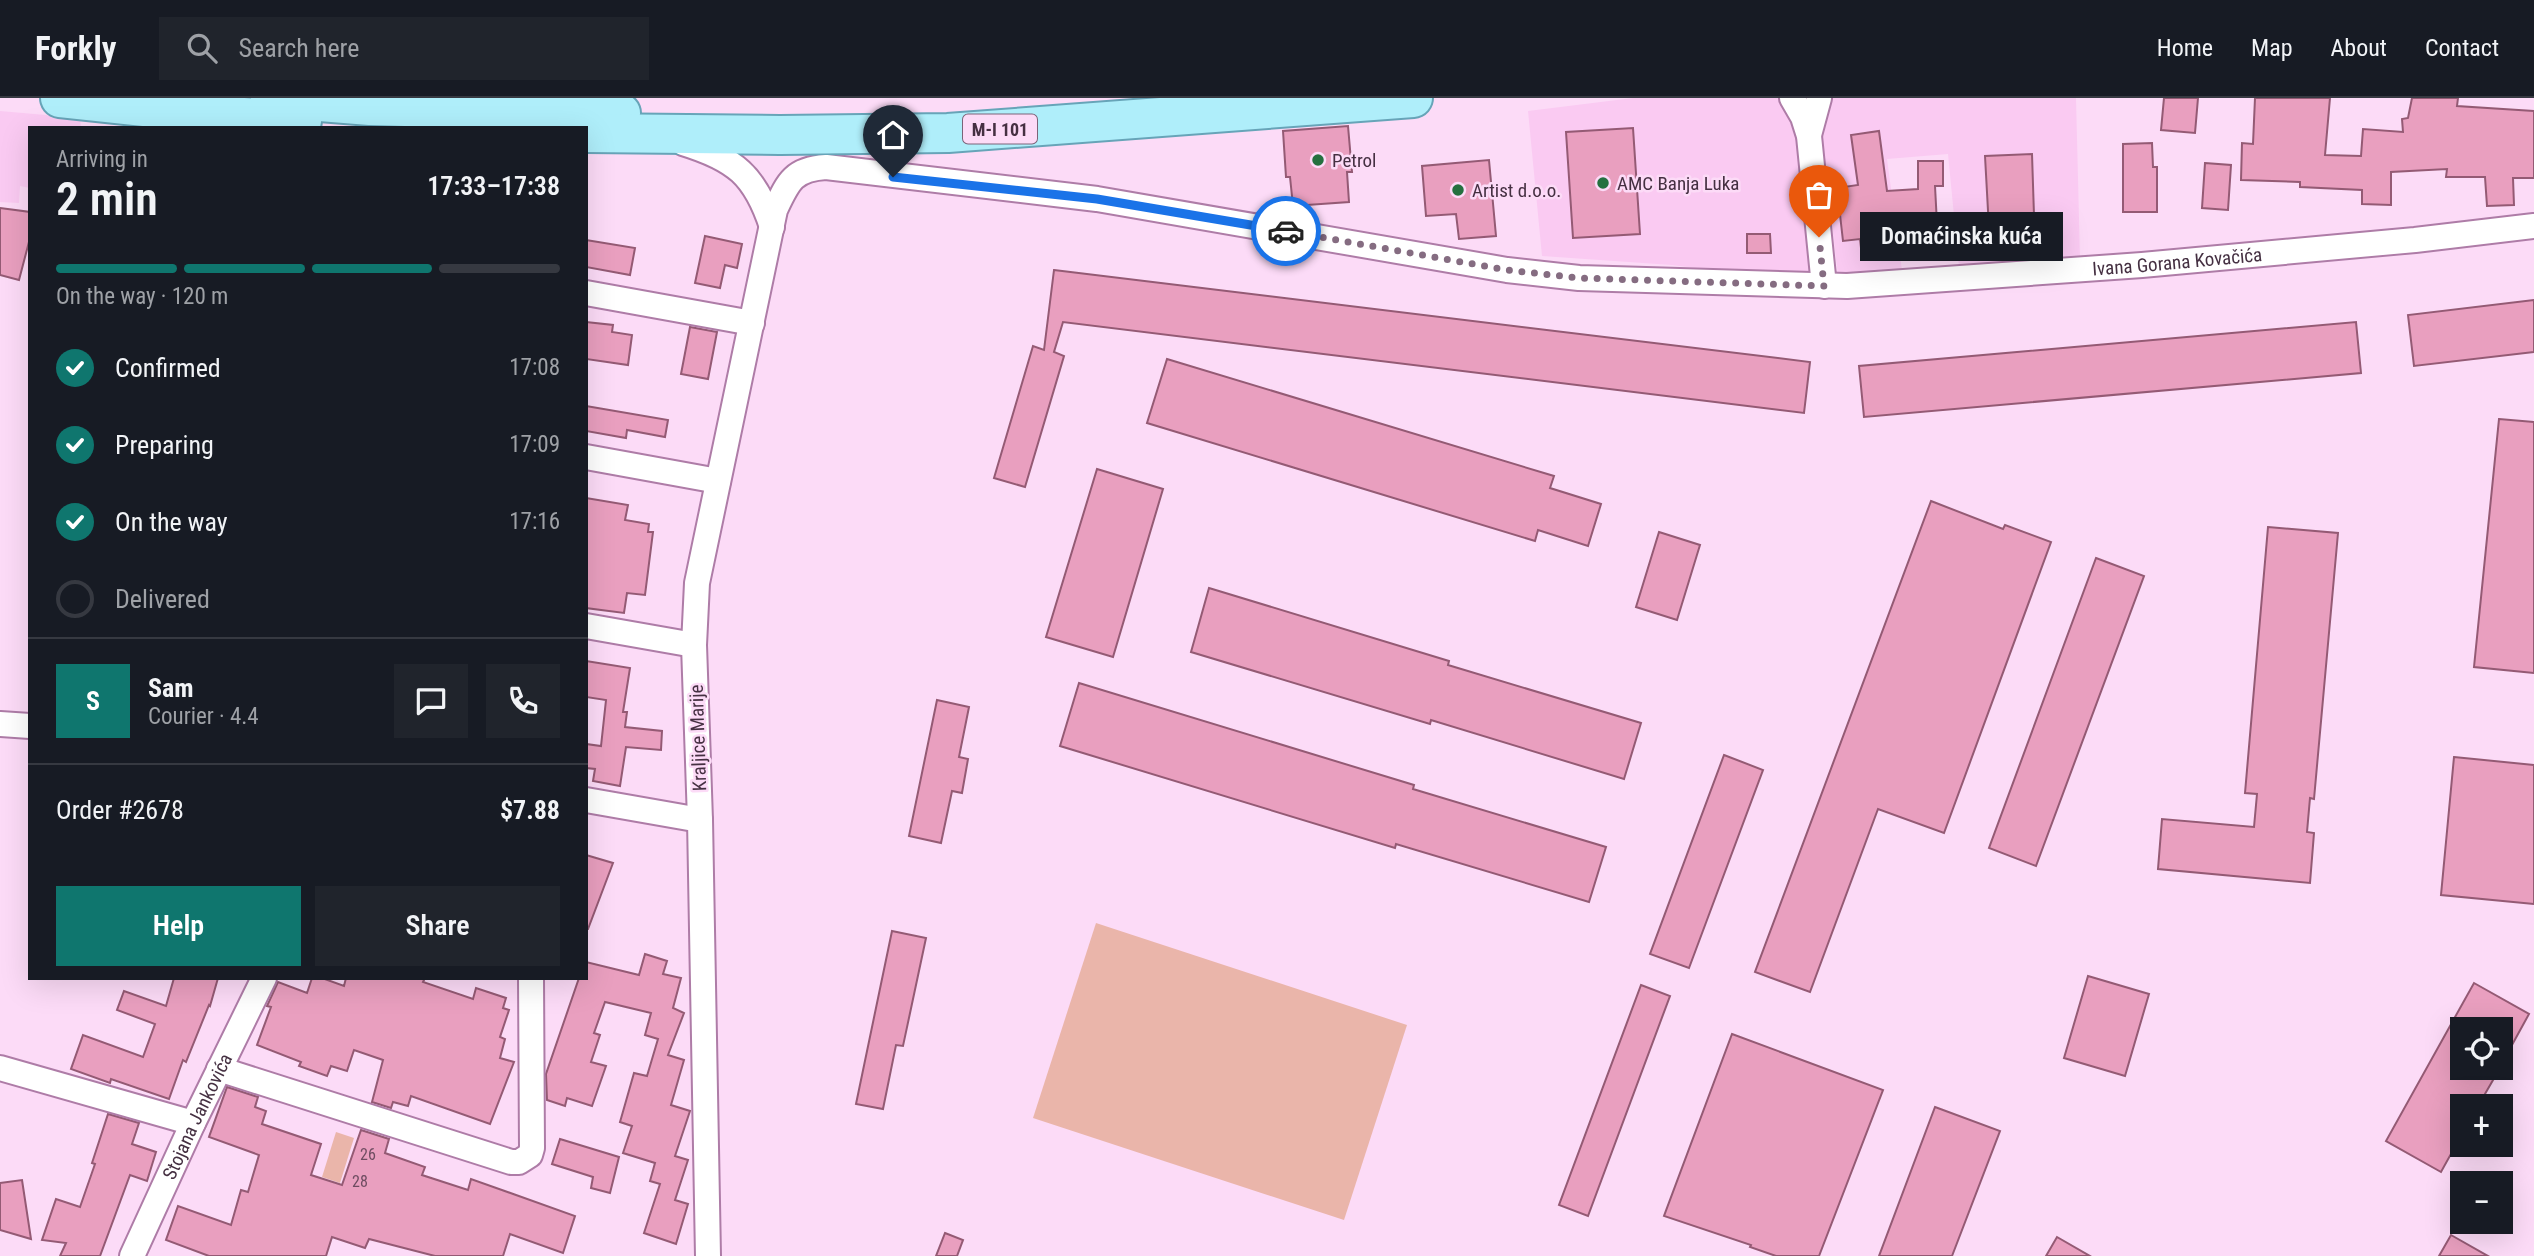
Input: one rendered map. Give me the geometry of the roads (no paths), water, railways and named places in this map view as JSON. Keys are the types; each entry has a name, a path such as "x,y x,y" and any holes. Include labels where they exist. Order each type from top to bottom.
{"main road":[{"path":"60,98 229,116 374,126"},
{"name":"M-I 101","path":"270,98 370,106 739,115 841,113 1096,98"},
{"name":"M-I 101","path":"588,133 947,133 1413,98"}],"street":[{"path":"1792,98 1803,117 1809,136 1824,286"},
{"path":"1809,136 1819,98"},
{"path":"656,135 708,151 734,165 747,176 762,198 772,227"},
{"name":"Ivana Gorana Kovačića","path":"772,227 775,210 787,184 797,173 808,168 825,167 1097,199 1507,270 1579,278 1824,286 2142,265 2415,240 2534,226"},
{"name":"Kraljice Marije","path":"708,1256 694,645 697,583 772,227"},
{"path":"588,293 752,323"},
{"path":"588,457 718,481"},
{"path":"588,626 694,645"},
{"path":"0,724 28,726"},
{"path":"588,800 700,820"},
{"name":"Stojana Jankovića","path":"135,1255 193,1123 263,980"},
{"path":"219,1069 511,1162 519,1162 530,1155 532,1148 526,980"},
{"path":"0,1068 193,1123"}],"place":[{"name":"Petrol","path":"1318,160"},
{"name":"AMC Banja Luka","path":"1603,183"},
{"name":"Artist d.o.o.","path":"1458,190"},
{"name":"Domaćinska kuća","path":"1819,237"}]}
